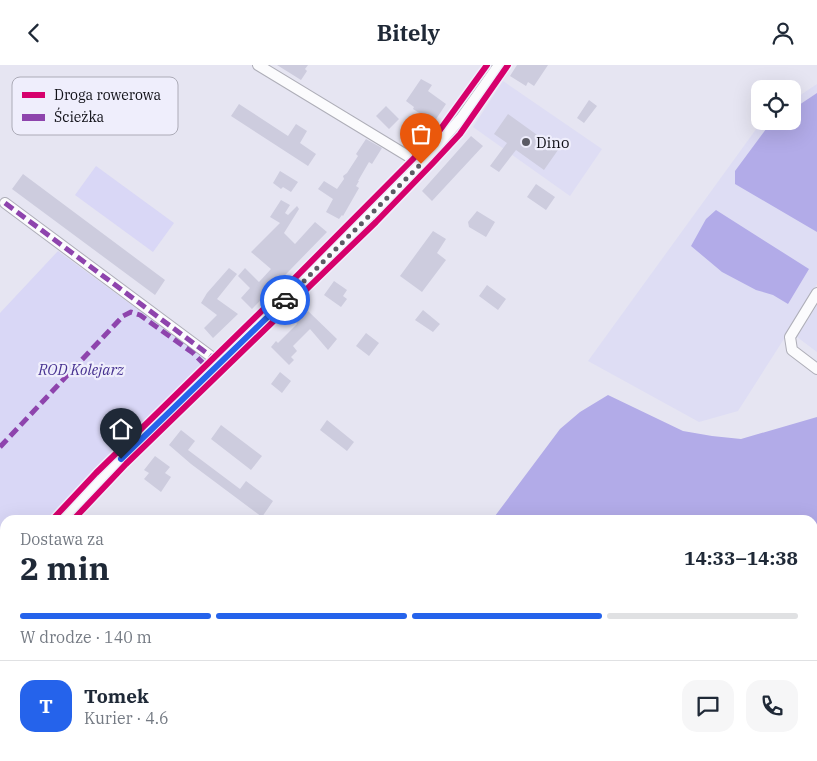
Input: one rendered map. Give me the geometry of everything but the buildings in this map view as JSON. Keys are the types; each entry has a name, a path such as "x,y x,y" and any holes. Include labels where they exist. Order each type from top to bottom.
{"street":[{"path":"258,65 421,164"},
{"path":"68,515 110,470 421,164 462,117 499,65"},
{"path":"4,203 220,363"},
{"path":"817,293 790,337 792,351 817,369"}],"shaded area":[{"path":"503,81 602,149 570,196 473,127"},
{"path":"817,84 817,284 738,411 699,422 588,361 755,130 801,130 801,95"},
{"path":"817,93 817,232 735,184 735,171 765,130 801,130 801,104"},
{"path":"716,210 809,269 788,304 773,295 756,290 722,272 691,246 706,219"},
{"path":"817,305 817,352 797,337"},
{"path":"608,395 683,431 741,439 817,417 817,515 496,515 560,429 580,412"}],"green space":[{"path":"96,166 174,223 153,252 75,195"},
{"name":"ROD Kolejarz","path":"58,251 208,361 88,479 55,515 0,515 0,313"}],"marked path":[{"path":"5,203 216,360"},
{"path":"0,447 123,316 131,312 140,315 193,353 208,368"}],"cycle path":[{"path":"57,515 96,473 277,296 437,134 487,65"},
{"path":"78,515 126,464 376,222 433,163 460,134 508,65"}],"way so far":[{"path":"285,300 421,164"}],"place":[{"name":"Dino","path":"526,142"}],"route":[{"path":"121,459 285,300"}]}
